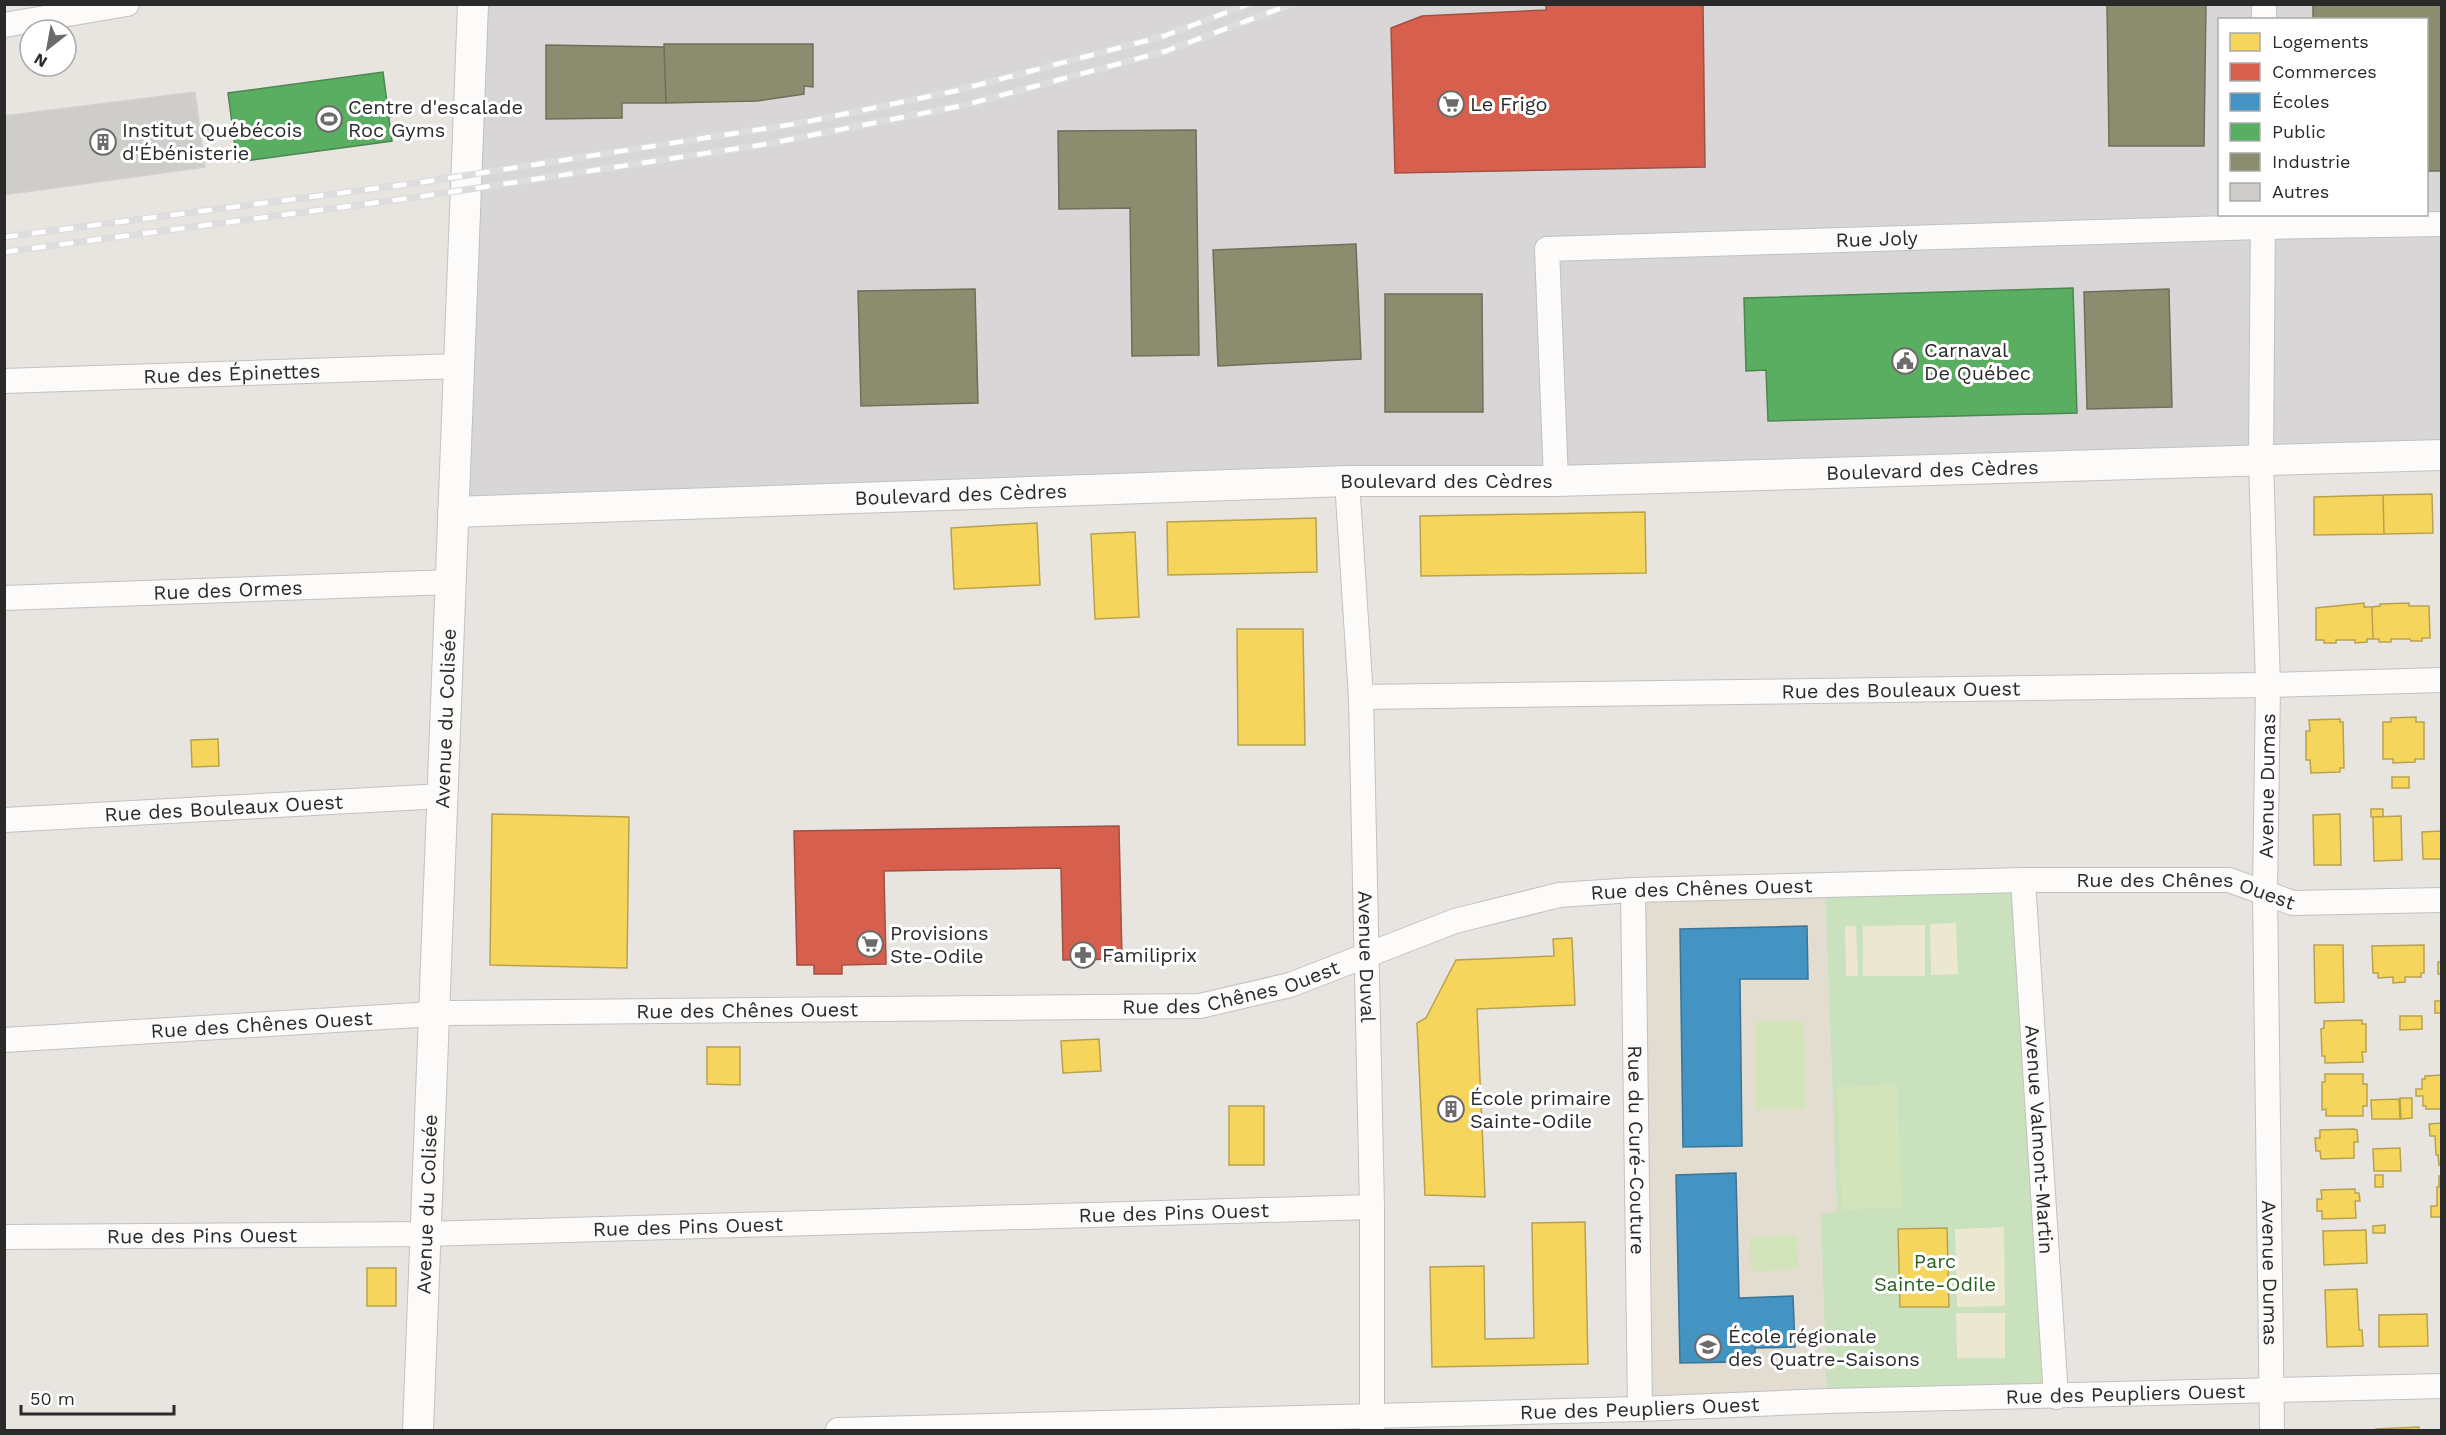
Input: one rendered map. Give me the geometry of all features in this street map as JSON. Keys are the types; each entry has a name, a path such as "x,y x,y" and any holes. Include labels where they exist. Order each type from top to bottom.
{"street":[{"path":"4,25 127,4"},
{"name":"Avenue du Colisée","path":"418,1431 473,4"},
{"name":"Rue Joly","path":"1556,481 1547,249 2262,221 2442,225"},
{"name":"Avenue Dumas","path":"2262,221 2261,460 2268,685 2265,893 2272,1431"},
{"name":"Rue des Épinettes","path":"4,381 459,366"},
{"name":"Boulevard des Cèdres","path":"453,512 1347,481 1556,481 2442,455"},
{"name":"Avenue Duval","path":"1347,481 1361,697 1372,1207 1372,1423"},
{"name":"Rue des Ormes","path":"4,598 451,582"},
{"name":"Rue des Bouleaux Ouest","path":"1361,697 2268,685 2442,680"},
{"name":"Rue des Bouleaux Ouest","path":"4,820 443,796"},
{"name":"Rue des Chênes Ouest","path":"4,1040 434,1014 1200,1006 1290,985 1455,921 1559,895 1634,890 2024,880 2229,880 2294,903 2442,900"},
{"name":"Avenue Valmont-Martin","path":"2024,880 2056,1397"},
{"name":"Rue du Curé-Couture","path":"1634,890 1640,1409"},
{"name":"Rue des Pins Ouest","path":"4,1237 426,1234 1372,1207"},
{"name":"Rue des Peupliers Ouest","path":"838,1431 1372,1423 1827,1401 2442,1386"}],"shaded area":[{"path":"473,5 2441,5 2441,453 453,512"},
{"path":"1825,886 1837,1213 1821,1215 1827,1401 1640,1409 1633,890"}],"green space":[{"name":"Parc Sainte-Odile","path":"2023,880 2056,1397 1827,1401 1821,1214 1837,1212 1825,886"},
{"path":"1756,1021 1804,1021 1805,1109 1756,1109"},
{"path":"1897,1085 1902,1208 1842,1210 1837,1087"},
{"path":"1797,1235 1798,1269 1751,1271 1750,1237"}],"sand":[{"path":"1956,923 1958,974 1931,975 1930,924"},
{"path":"1925,925 1925,976 1863,976 1863,926"},
{"path":"1845,926 1856,926 1858,976 1846,976"},
{"path":"2004,1227 2005,1306 1957,1307 1955,1229"},
{"path":"1956,1313 2005,1313 2005,1358 1957,1358"}],"building: Logements":[{"path":"2432,494 2433,533 2384,534 2383,495"},
{"path":"2383,495 2384,534 2314,535 2314,497"},
{"path":"1645,512 1646,573 1421,576 1420,516"},
{"path":"1316,518 1317,572 1168,575 1167,522"},
{"path":"1037,523 1040,585 954,589 951,528"},
{"path":"1135,532 1139,617 1095,619 1091,534"},
{"path":"2364,603 2364,607 2372,607 2373,639 2355,643 2355,640 2336,640 2336,643 2324,643 2324,640 2316,640 2316,608"},
{"path":"2409,603 2409,606 2429,606 2430,638 2422,638 2422,641 2391,639 2391,642 2379,642 2379,639 2373,639 2372,607 2380,606 2380,604"},
{"path":"1237,629 1303,629 1305,745 1238,745"},
{"path":"2416,717 2416,722 2424,722 2424,759 2415,759 2415,762 2393,763 2393,759 2383,759 2383,722 2391,722 2391,718"},
{"path":"2340,719 2340,722 2343,722 2344,768 2340,768 2340,772 2311,773 2310,760 2306,760 2306,731 2310,731 2309,720"},
{"path":"218,739 219,766 192,767 191,740"},
{"path":"2392,777 2409,777 2409,788 2392,788"},
{"path":"2371,809 2383,809 2383,817 2371,817"},
{"path":"492,814 629,817 627,968 490,965"},
{"path":"2340,814 2341,865 2314,865 2313,815"},
{"path":"2401,816 2402,860 2374,861 2373,817"},
{"path":"2442,831 2442,859 2423,859 2422,832"},
{"name":"École primaire Sainte-Odile","path":"1572,938 1575,1005 1477,1009 1485,1197 1425,1195 1417,1023 1426,1018 1456,960 1554,956 1553,939"},
{"path":"2314,945 2343,945 2344,1002 2315,1003"},
{"path":"2424,945 2424,973 2421,973 2421,977 2405,977 2405,982 2393,983 2393,977 2378,978 2378,973 2373,973 2372,946"},
{"path":"2438,962 2442,962 2442,974 2438,974"},
{"path":"2435,1001 2442,1001 2442,1013 2435,1013"},
{"path":"2400,1016 2422,1016 2422,1029 2400,1030"},
{"path":"2362,1020 2362,1024 2366,1024 2366,1052 2362,1052 2363,1062 2325,1063 2325,1056 2322,1056 2321,1029 2324,1028 2324,1021"},
{"path":"1099,1039 1101,1071 1063,1073 1061,1041"},
{"path":"707,1047 740,1047 740,1085 707,1084"},
{"path":"2325,1074 2363,1074 2363,1084 2367,1084 2367,1106 2363,1106 2363,1116 2326,1116 2326,1109 2322,1110 2322,1082 2325,1082"},
{"path":"2442,1075 2442,1109 2426,1109 2426,1106 2423,1106 2423,1096 2416,1096 2416,1089 2422,1089 2422,1079 2425,1079 2425,1076"},
{"path":"2400,1098 2412,1098 2412,1118 2401,1119"},
{"path":"2399,1099 2400,1119 2372,1119 2371,1100"},
{"path":"1229,1106 1264,1106 1264,1165 1229,1165"},
{"path":"2442,1123 2442,1165 2439,1165 2435,1136 2430,1136 2429,1124"},
{"path":"2320,1130 2357,1130 2358,1142 2354,1142 2354,1158 2321,1159 2320,1151 2316,1151 2315,1138 2320,1138"},
{"path":"2400,1148 2401,1171 2374,1171 2373,1149"},
{"path":"2375,1175 2383,1175 2383,1187 2375,1187"},
{"path":"2439,1176 2442,1176 2442,1217 2431,1217 2431,1206 2437,1206"},
{"path":"2355,1189 2355,1193 2359,1193 2360,1201 2355,1201 2356,1218 2322,1219 2322,1211 2317,1211 2317,1199 2322,1199 2321,1190"},
{"path":"1585,1222 1588,1364 1432,1367 1430,1267 1484,1266 1485,1339 1534,1338 1532,1223"},
{"path":"2385,1225 2385,1233 2373,1233 2373,1226"},
{"path":"1947,1228 1949,1307 1900,1307 1898,1229"},
{"path":"2366,1230 2367,1263 2324,1265 2323,1231"},
{"path":"367,1268 396,1268 396,1306 367,1306"},
{"path":"2357,1289 2359,1330 2362,1330 2363,1346 2327,1347 2325,1290"},
{"path":"2427,1314 2428,1346 2379,1347 2379,1315"},
{"path":"2419,1427 2419,1430 2376,1430 2376,1429"}],"building: Commerces":[{"path":"1546,4 1703,4 1705,167 1395,173 1391,28 1422,16 1546,10"},
{"path":"1119,826 1122,959 1063,960 1061,868 884,871 886,964 842,965 842,974 814,974 814,965 797,965 794,831"}],"building: Écoles":[{"path":"1807,926 1808,979 1740,979 1742,1146 1683,1147 1680,929"},
{"path":"1736,1173 1739,1298 1793,1296 1795,1347 1755,1348 1755,1354 1739,1354 1739,1362 1680,1363 1676,1175"}],"building: Public":[{"path":"383,72 392,141 237,162 228,93"},
{"path":"2073,288 2077,413 1768,421 1766,370 1746,371 1744,298"}],"building: Industrie":[{"path":"2107,4 2206,4 2204,146 2109,146"},
{"path":"2313,4 2442,4 2442,171 2428,171 2428,18 2313,18"},
{"path":"664,44 813,44 813,87 804,86 804,94 757,101 666,103"},
{"path":"546,45 664,47 666,103 622,103 622,118 546,119"},
{"path":"1196,130 1199,355 1132,356 1130,208 1059,209 1058,131"},
{"path":"1356,244 1361,359 1218,366 1213,250"},
{"path":"975,289 978,403 861,406 858,291"},
{"path":"2169,289 2172,407 2087,409 2084,292"},
{"path":"1385,294 1482,294 1483,412 1385,412"}],"building: Autres":[{"name":"Institut Québécois d'Ébénisterie","path":"195,92 205,167 4,195 4,116"}],"railway":[{"path":"4,237 417,183 801,123 955,91 1164,36 1249,4"},
{"path":"4,252 418,197 767,144 965,105 1166,51 1292,4"}],"place":[{"name":"Le Frigo","path":"1451,104"},
{"name":"Centre d'escalade Roc Gyms","path":"329,119"},
{"name":"Institut Québécois d'Ébénisterie","path":"103,142"},
{"name":"Carnaval De Québec","path":"1905,361"},
{"name":"Provisions Ste-Odile","path":"870,944"},
{"name":"Familiprix","path":"1083,955"},
{"name":"École primaire Sainte-Odile","path":"1451,1109"},
{"name":"École régionale des Quatre-Saisons","path":"1708,1347"}]}
